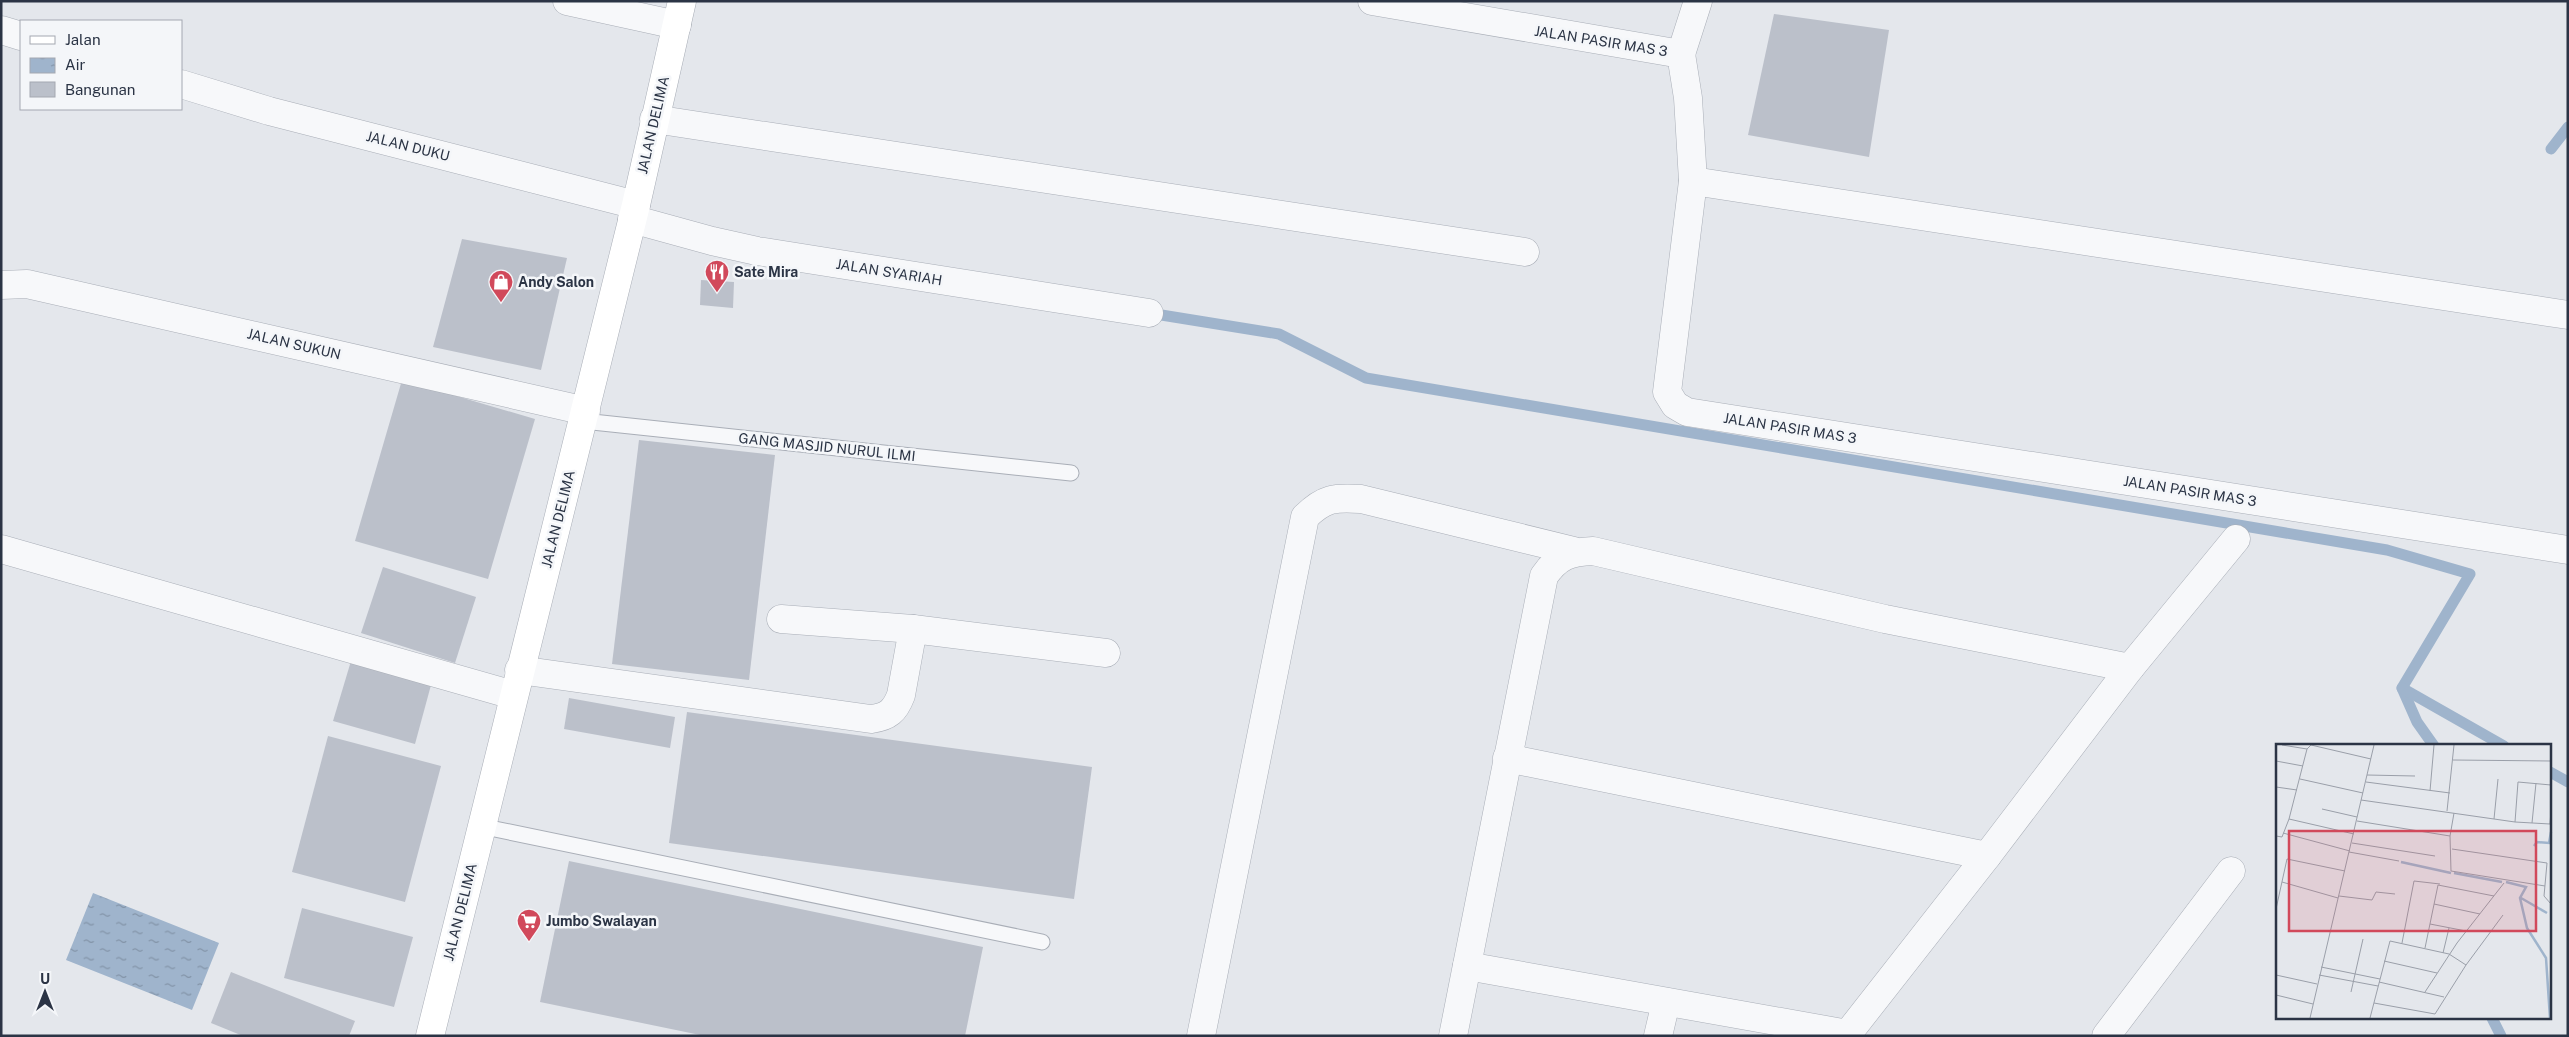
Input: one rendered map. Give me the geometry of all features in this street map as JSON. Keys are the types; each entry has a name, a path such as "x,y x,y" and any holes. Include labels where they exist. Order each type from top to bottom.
{"main road":[{"name":"JALAN DELIMA","path":"430,1036 480,826 634,212 680,13"}],"street":[{"path":"567,1 680,13"},
{"name":"JALAN PASIR MAS 3","path":"1372,1 1681,54 1688,98 1693,181 1667,392 1675,405 1687,412 2568,550"},
{"path":"1681,54 1698,1"},
{"path":"1,30 20,36"},
{"name":"JALAN DUKU","path":"182,84 269,111 634,212"},
{"path":"654,120 1525,252"},
{"path":"1693,181 2568,315"},
{"name":"JALAN SYARIAH","path":"634,212 712,241 757,251 1149,313"},
{"name":"JALAN SUKUN","path":"1,285 27,284 584,416"},
{"path":"1201,1036 1305,517 1318,504 1339,497 1361,499 1574,551 1593,551 1885,619 2130,668"},
{"path":"1467,966 1847,1035 1987,856 2130,668 2236,539"},
{"path":"1,549 516,683 871,719 891,713 897,705 901,695 912,629"},
{"path":"1453,1036 1544,576 1554,562 1574,551"},
{"path":"781,619 912,629 1106,653"},
{"path":"1508,758 1987,856"},
{"path":"2106,1036 2232,871"},
{"path":"1658,1036 1666,1002"}],"lane":[{"name":"GANG MASJID NURUL ILMI","path":"584,416 1071,473"},
{"path":"480,826 1042,942"}],"water":[{"path":"93,893 219,943 192,1010 66,960"}],"building":[{"path":"1774,14 1889,30 1869,157 1748,135"},
{"name":"Andy Salon","path":"462,239 567,258 541,370 433,347"},
{"name":"Sate Mira","path":"701,280 734,282 733,308 700,305"},
{"path":"402,380 535,419 488,579 355,541"},
{"path":"639,440 775,455 749,680 612,664"},
{"path":"383,567 476,597 455,663 361,633"},
{"path":"351,661 431,685 415,744 333,721"},
{"path":"569,698 675,717 670,748 564,729"},
{"path":"687,712 1092,767 1074,899 669,843"},
{"path":"328,736 441,766 405,902 292,872"},
{"path":"569,861 983,947 965,1036 705,1036 540,1002"},
{"path":"302,908 413,937 394,1007 284,978"},
{"path":"231,972 355,1021 349,1036 243,1036 211,1023"}],"waterway":[{"path":"2551,149 2568,127"},
{"path":"1149,313 1279,334 1366,378 2387,550 2470,574 2402,688 2417,722 2433,744"},
{"path":"2402,688 2500,744"},
{"path":"2552,773 2568,782"},
{"path":"2493,1020 2501,1036"}],"place":[{"name":"Sate Mira","path":"717,293"},
{"name":"Andy Salon","path":"501,303"},
{"name":"Jumbo Swalayan","path":"529,942"}]}
